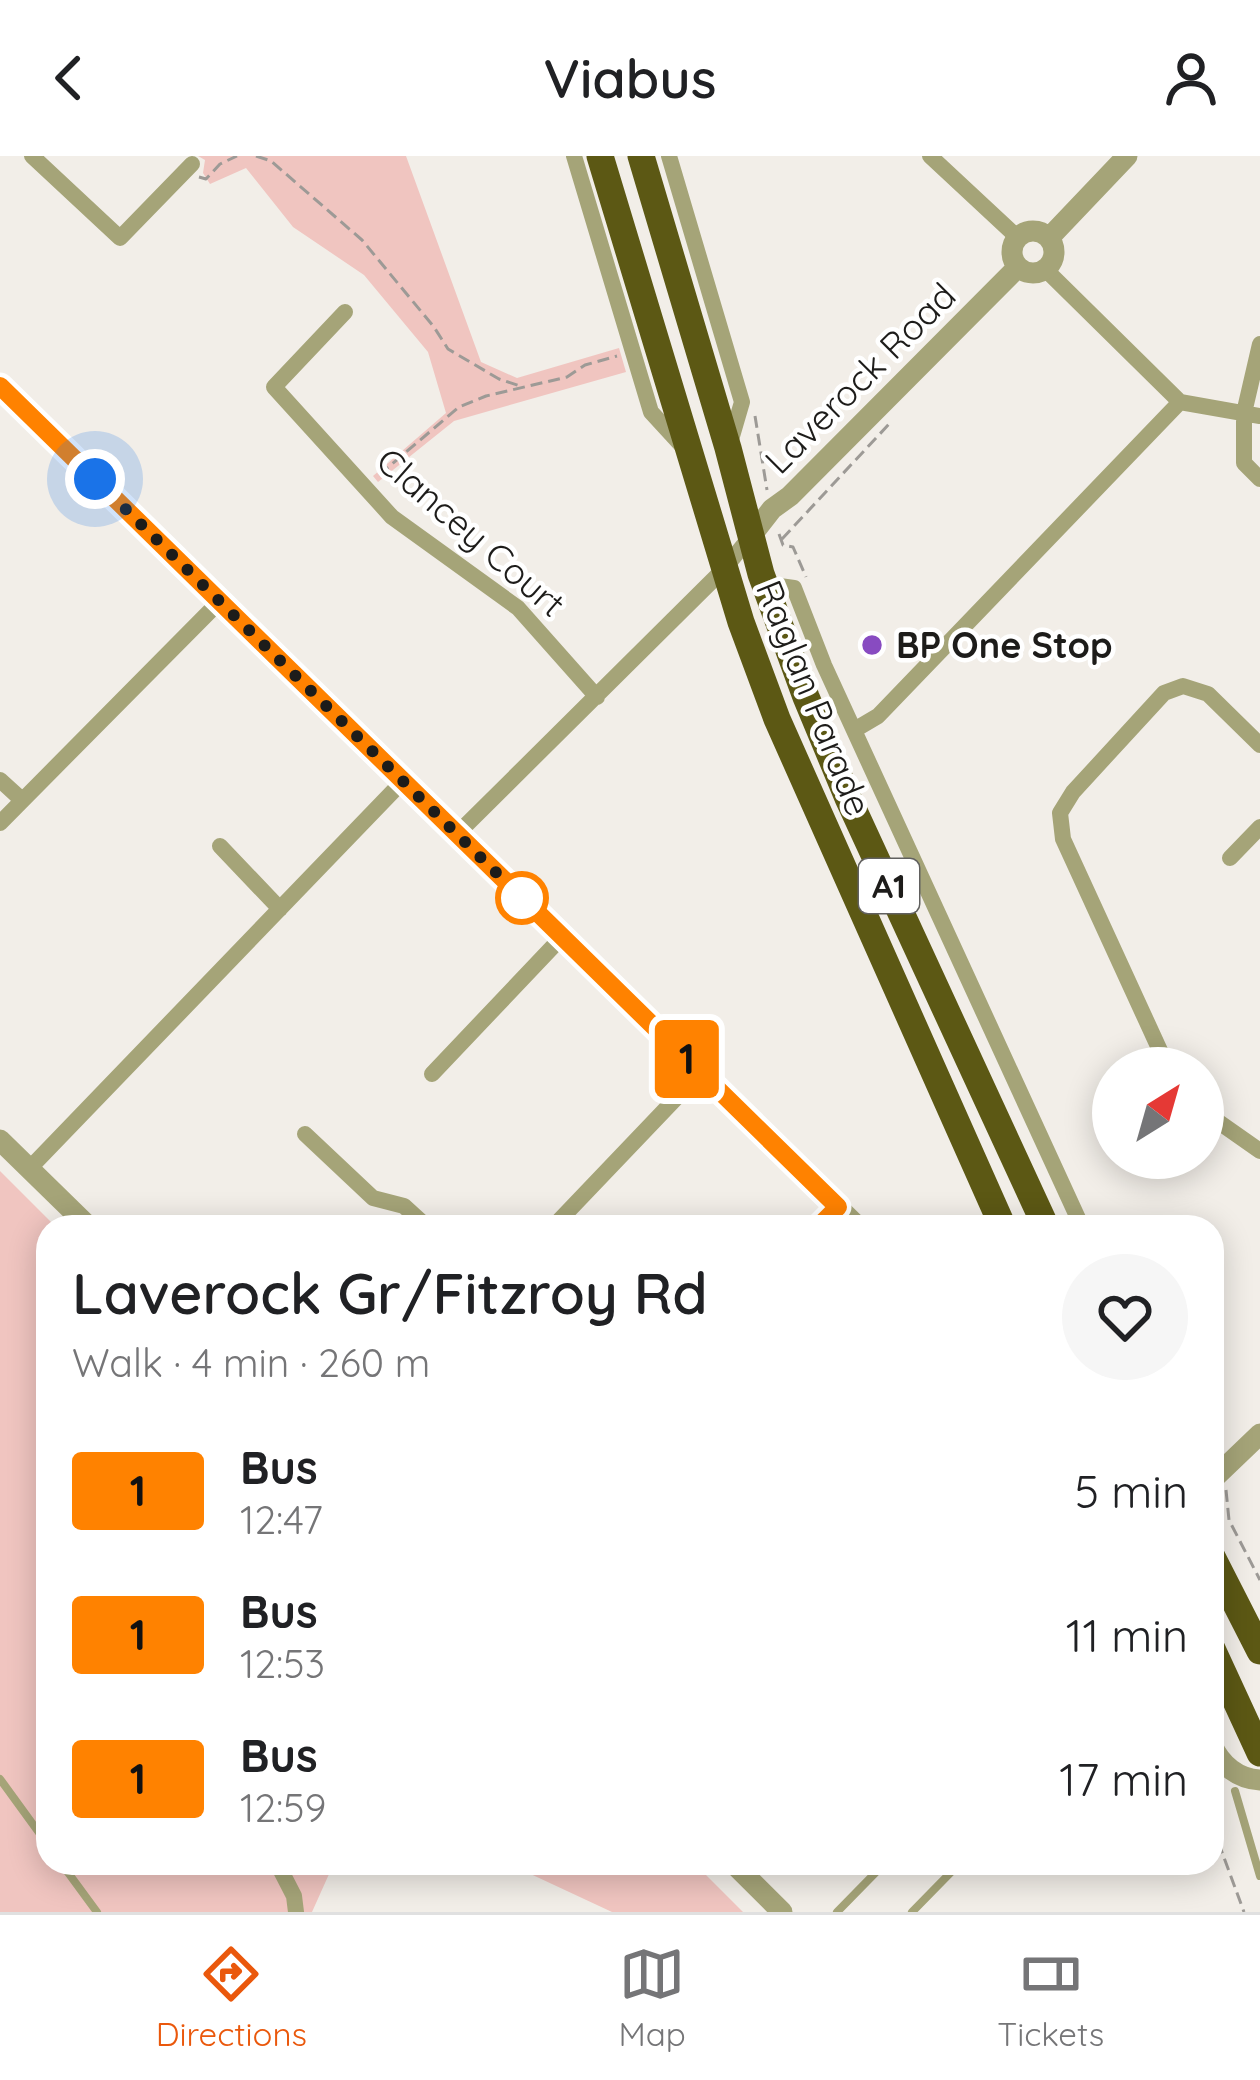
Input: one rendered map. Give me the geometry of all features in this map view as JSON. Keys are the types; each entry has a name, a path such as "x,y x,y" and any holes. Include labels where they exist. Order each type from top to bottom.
{"highway":[{"name":"Raglan Parade","path":"600,156 724,569 777,719 998,1215"},
{"name":"Raglan Parade","path":"641,156 765,584 848,799 1040,1215"},
{"path":"1224,1580 1260,1651"},
{"path":"1224,1675 1260,1752"}],"street":[{"path":"32,156 120,238 188,168"},
{"name":"Raglan Parade","path":"574,156 651,412 689,454"},
{"name":"Raglan Parade","path":"669,156 742,402 728,448"},
{"path":"930,156 1017,237"},
{"path":"1049,238 1127,156"},
{"path":"1030,230 1049,238 1054,254 1046,269 1031,273 1018,267 1011,252 1017,237 1030,230"},
{"name":"Laverock Road","path":"751,536 772,509 1018,267"},
{"path":"1046,269 1180,401 1252,414"},
{"name":"Clancey Court","path":"345,312 274,387 392,517 518,608 597,697"},
{"path":"1260,344 1244,463 1260,478"},
{"path":"0,388 846,1215"},
{"path":"856,729 878,716 1180,401"},
{"path":"458,834 724,569 751,536"},
{"name":"Raglan Parade","path":"765,584 794,588 824,664 1077,1215"},
{"path":"0,823 220,601"},
{"path":"1158,1047 1063,839 1060,813 1073,792 1164,693 1184,686 1208,694 1260,746"},
{"path":"0,780 22,800"},
{"path":"29,1169 403,781"},
{"path":"1230,858 1260,827"},
{"path":"220,846 280,909"},
{"path":"432,1074 562,937"},
{"path":"564,1215 701,1072"},
{"path":"1224,1125 1260,1150"},
{"path":"305,1134 373,1198 404,1206 414,1215"},
{"path":"0,1140 76,1215"},
{"path":"830,1215 838,1207"},
{"path":"1224,1478 1260,1434"},
{"path":"1224,1748 1260,1752"},
{"path":"1224,1764 1260,1780"},
{"path":"283,1875 296,1912"},
{"path":"745,1875 782,1912"}],"lane":[{"path":"0,1779 36,1828"},
{"path":"1235,1791 1260,1876"},
{"path":"70,1875 97,1912"},
{"path":"837,1912 873,1875"},
{"path":"912,1912 948,1875"}],"path":[{"path":"188,168 206,178 237,156"},
{"path":"256,156 271,161 362,240 448,350 523,387"},
{"path":"364,487 459,407 567,377 585,365 630,352"},
{"path":"781,540 889,425"},
{"path":"1224,1502 1260,1580"},
{"path":"1224,1858 1244,1912"}],"shaded area":[{"path":"198,156 406,156 481,362 517,378 619,348 626,372 454,421 378,482 373,476 446,413 428,352 364,275 293,227 246,168 210,184 203,173 205,160"},
{"path":"0,1171 44,1215 36,1215 36,1875 329,1875 312,1912 0,1912"},
{"path":"533,1875 706,1875 743,1912 612,1912"}],"bus line":[{"name":"1","path":"0,386 838,1207 830,1215"}],"place":[{"name":"BP One Stop","path":"872,645"}],"route":[{"path":"95,479 522,898"}]}
